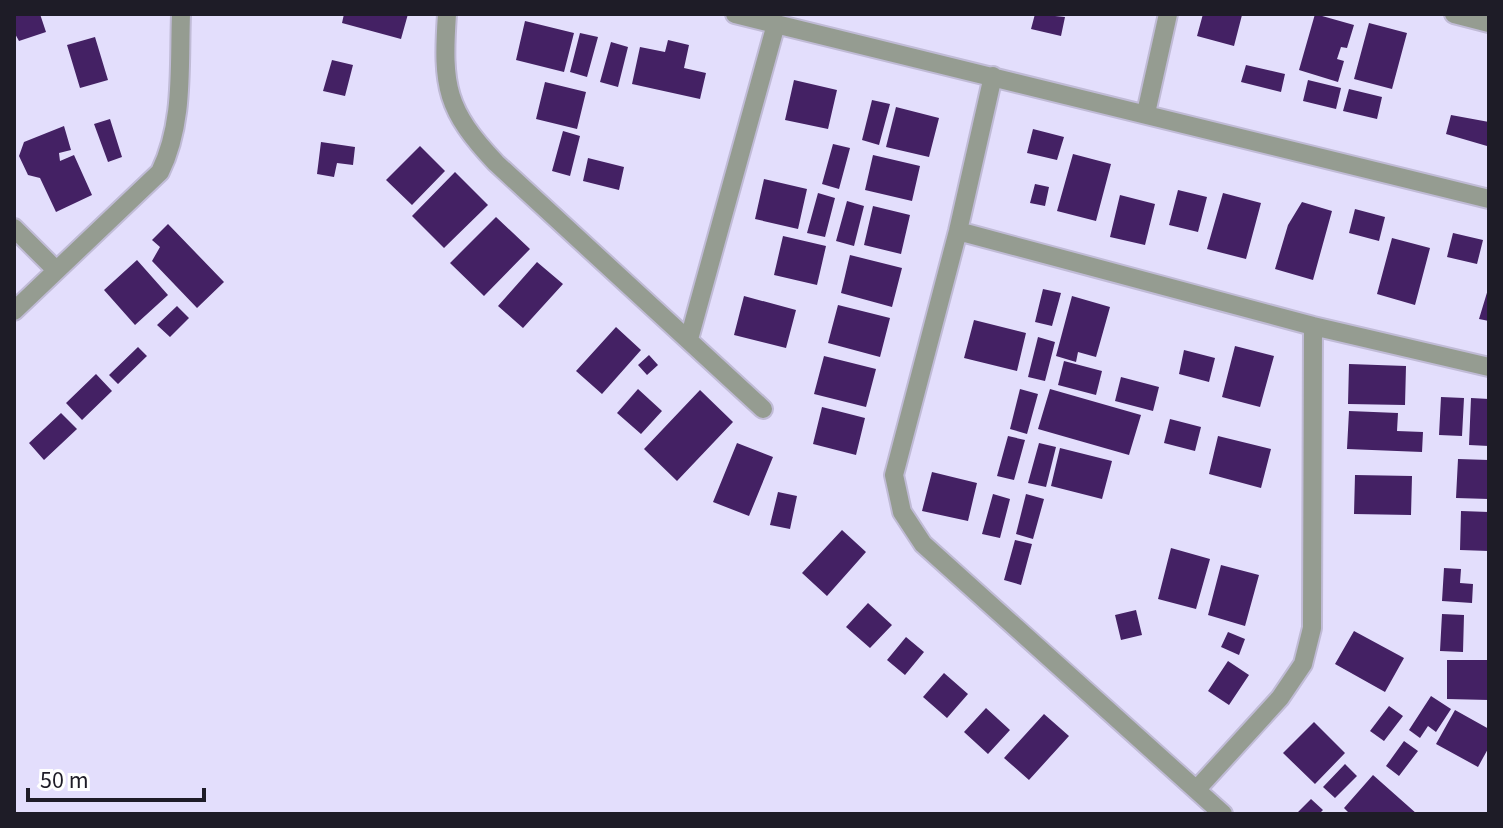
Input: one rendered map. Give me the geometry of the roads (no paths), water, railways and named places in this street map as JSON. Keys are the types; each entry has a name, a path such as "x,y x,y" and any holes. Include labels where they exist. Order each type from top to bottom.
{"street":[{"path":"14,311 147,188 166,160 178,118 181,14"},
{"path":"447,14 451,103 465,131 507,174 763,409"},
{"path":"735,14 1489,199"},
{"path":"1146,113 1168,14"},
{"path":"1454,14 1489,23"},
{"path":"689,339 776,24"},
{"path":"993,76 958,231 894,475 902,512 923,544 1223,814"},
{"path":"14,228 56,270"},
{"path":"958,231 1313,326 1489,367"},
{"path":"1197,789 1280,698 1303,664 1312,612 1313,326"}]}
